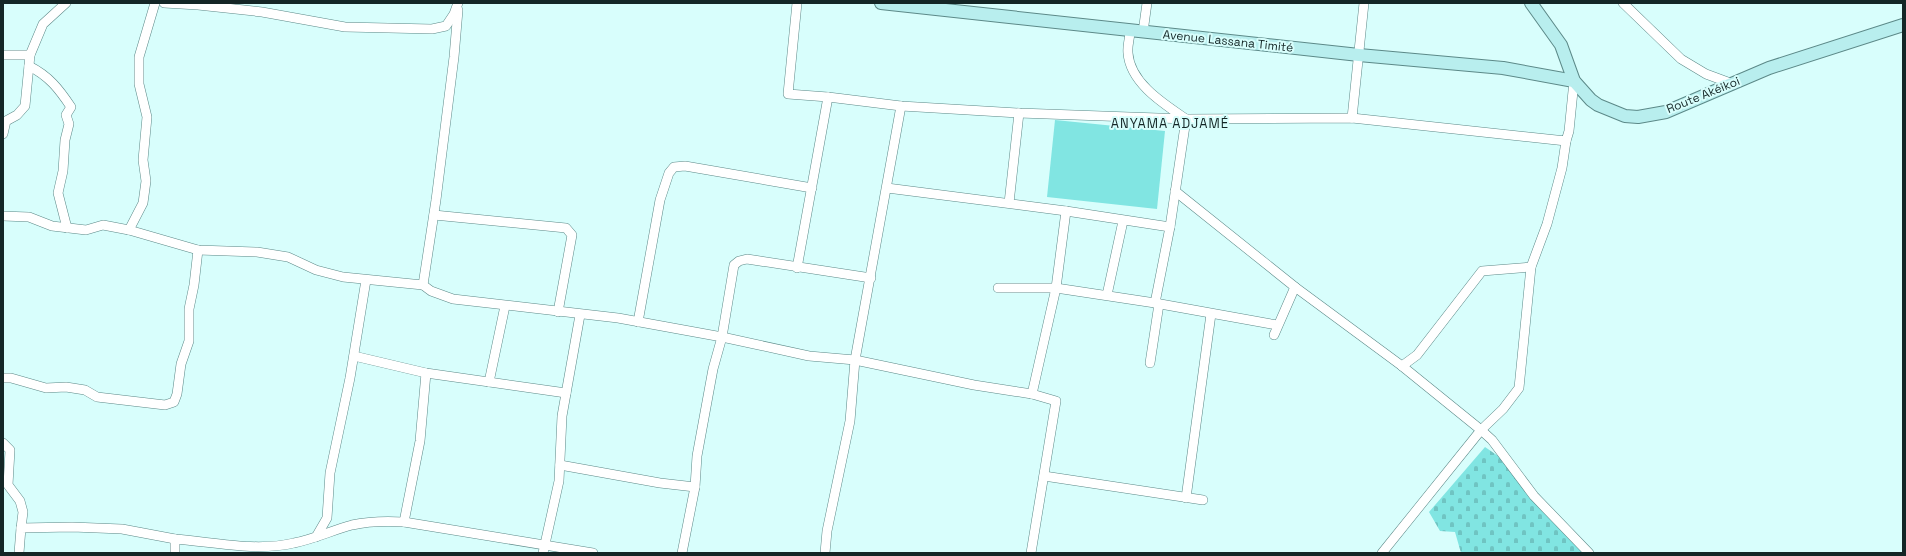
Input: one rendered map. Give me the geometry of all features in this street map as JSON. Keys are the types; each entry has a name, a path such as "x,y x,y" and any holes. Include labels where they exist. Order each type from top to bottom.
{"street":[{"path":"3,134 6,121 16,116 25,106 30,55 43,24 66,3"},
{"path":"129,230 143,203 146,181 143,160 147,117 140,84 139,56 155,3"},
{"path":"164,3 262,12 345,27 432,29 446,26 459,3"},
{"path":"423,284 434,215 454,57 459,3"},
{"path":"797,3 788,94 828,97 901,106 1019,113 1186,119 1352,118 1566,141"},
{"name":"Avenue Lassana Timité","path":"881,3 1359,55 1503,68 1574,81"},
{"path":"1143,32 1147,3"},
{"path":"1352,118 1364,3"},
{"name":"Route Akéikoi","path":"1531,3 1561,45 1574,81 1598,106 1625,116 1638,117 1666,112 1799,57 1901,24"},
{"path":"1623,3 1681,59 1706,74 1733,84"},
{"path":"1130,31 1128,53 1135,73 1145,86 1163,103 1186,119"},
{"path":"3,55 30,55"},
{"path":"29,66 43,74 54,83 71,107 66,115 69,124 65,140 58,193 67,228"},
{"path":"1382,553 1481,430 1503,409 1519,388 1531,267 1547,224 1562,168 1569,131 1574,81"},
{"path":"797,268 828,97"},
{"path":"825,553 827,531 850,421 855,360 901,106"},
{"path":"1009,203 1019,113"},
{"path":"1150,363 1157,303 1186,119"},
{"path":"638,322 660,200 669,173 674,167 685,166 812,188"},
{"path":"887,188 1009,203 1170,227"},
{"path":"1175,191 1295,287 1402,366 1481,430 1492,440 1534,496 1589,553"},
{"path":"1032,394 1056,288 1066,211"},
{"path":"434,215 566,228 570,231 572,234 570,248 558,312"},
{"path":"3,216 29,217 52,226 67,228 86,230 103,226 129,230 198,250 257,252 288,257 328,274 366,280 423,284 442,296 505,306 638,322 722,337 809,356 855,360 1032,394 1056,401 1031,553"},
{"path":"1107,295 1123,221"},
{"path":"3,378 11,378 46,388 66,387 85,390 97,397 165,405 174,402 177,394 181,364 189,341 189,309 194,285 198,250"},
{"path":"682,553 695,487 697,456 713,369 722,337 734,265 739,261 747,259 797,268 871,278"},
{"path":"1402,366 1417,355 1482,271 1531,267"},
{"path":"316,537 327,518 330,473 354,356 366,280"},
{"path":"1274,335 1277,325 1295,287"},
{"path":"998,288 1056,288 1157,303 1277,325"},
{"path":"489,382 505,306"},
{"path":"1186,498 1211,314"},
{"path":"543,550 556,497 566,393 580,315"},
{"path":"354,356 426,373 566,393"},
{"path":"404,522 420,442 426,373"},
{"path":"3,443 10,450 8,485 20,501 23,512 19,553"},
{"path":"560,465 660,483 695,487"},
{"path":"1044,476 1203,500"},
{"path":"21,528 72,526 122,529 175,539 224,545 270,546 294,544 352,525 377,521 404,522 543,550 593,553"},
{"path":"175,539 175,553"}],"green space":[{"path":"1055,120 1165,131 1157,209 1047,197"},
{"path":"1485,447 1501,458 1543,512 1584,553 1461,553 1455,532 1440,531 1429,512"}],"district":[{"name":"ANYAMA ADJAMÉ","path":"1170,123"}]}
